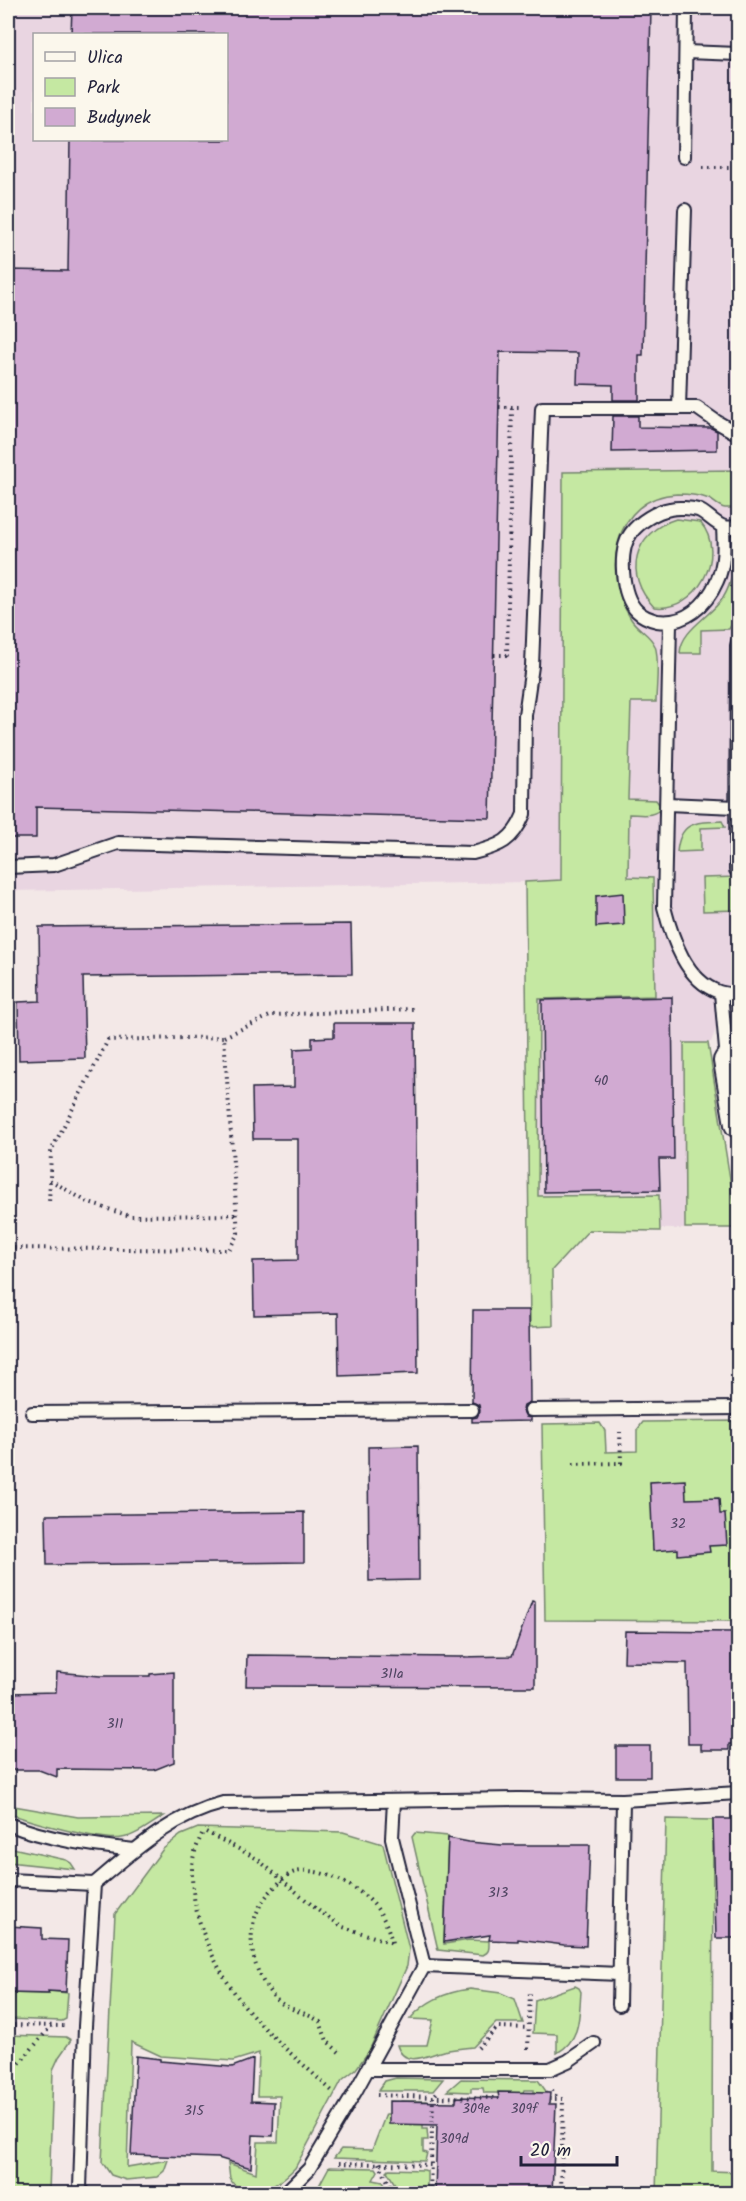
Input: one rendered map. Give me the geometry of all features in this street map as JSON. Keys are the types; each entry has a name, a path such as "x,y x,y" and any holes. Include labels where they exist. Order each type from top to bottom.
{"street":[{"path":"727,1061 738,1124"}],"lane":[{"path":"684,157 686,8"},
{"path":"686,52 738,54"},
{"path":"680,408 685,210"},
{"path":"8,867 54,865 118,843 473,853 507,841 518,827 524,814 525,715 532,666 542,408 697,408 738,434"},
{"path":"723,527 724,553 718,580 703,603 691,615 670,622 648,619 636,610 623,576 623,555 631,533 649,517 670,508 698,510 723,527 738,527"},
{"path":"670,622 664,907 671,935 686,962 704,985 721,993 738,994"},
{"path":"735,870 738,642"},
{"path":"667,804 736,807"},
{"path":"721,993 727,1061"},
{"path":"531,1410 738,1408"},
{"path":"32,1413 472,1410"},
{"path":"8,1880 94,1884 175,1821 199,1809 223,1803 623,1800 738,1793"},
{"path":"619,2005 623,1800"},
{"path":"279,2193 288,2190 309,2169 368,2069 424,1966 392,1838 394,1801"},
{"path":"8,1824 25,1831 77,1843 134,1851"},
{"path":"84,2193 81,2189 85,2026 94,1884"},
{"path":"424,1966 620,1974"},
{"path":"368,2069 550,2069 559,2066 594,2043"}],"path":[{"path":"695,167 738,167"},
{"path":"494,655 507,655 512,407"},
{"path":"49,1204 51,1151 108,1040 224,1037 272,1015 413,1009"},
{"path":"8,1248 229,1250 238,1233 224,1037"},
{"path":"50,1180 89,1203 130,1216 237,1215"},
{"path":"573,1464 621,1463 620,1410"},
{"path":"419,1946 405,1947 343,1928 319,1911 256,1858 203,1830 192,1867 198,1915 208,1944 223,1975 244,2005 293,2056 350,2100 499,2097"},
{"path":"339,2052 327,2041 320,2022 288,2008 274,1998 256,1966 251,1936 256,1912 263,1899 289,1874 315,1871 345,1882 374,1905 383,1917 392,1943"},
{"path":"528,2069 531,1972"},
{"path":"8,2025 85,2026"},
{"path":"8,2077 51,2026"},
{"path":"430,2193 433,2097"},
{"path":"549,2099 563,2099 561,2193"},
{"path":"313,2162 431,2165"},
{"path":"379,2163 394,2193"}],"shaded area":[{"path":"8,8 738,8 738,1028 716,1029 711,1042 684,1043 687,1229 529,1228 525,882 8,891"}],"green space":[{"path":"738,470 738,508 725,508 709,499 693,495 677,494 655,498 639,508 626,523 619,540 615,560 622,601 634,623 653,642 657,658 656,702 631,702 628,799 656,800 661,807 651,814 629,814 628,877 653,878 655,996 539,999 538,1196 659,1195 660,1231 589,1230 552,1270 553,1326 530,1327 525,882 561,880 563,472"},
{"path":"676,519 700,522 708,535 711,550 709,565 704,579 683,601 669,606 654,607 644,595 638,582 637,556 642,544 650,534 661,525"},
{"path":"738,545 738,614 729,629 701,630 701,653 680,653 685,637 725,595 734,569"},
{"path":"722,821 725,827 701,828 701,851 677,852 682,834 691,825"},
{"path":"738,877 738,910 703,911 702,878"},
{"path":"684,1043 708,1043 738,1228 685,1228"},
{"path":"738,1421 738,1621 545,1620 542,1424 600,1423 605,1431 606,1452 637,1451 637,1430 643,1422"},
{"path":"8,1805 78,1817 164,1816 133,1835 112,1838 65,1830 18,1817 8,1813"},
{"path":"666,1819 713,1820 712,2171 738,2172 738,2193 656,2194"},
{"path":"198,1828 343,1832 383,1844 409,1949 407,1966 369,2051 356,2069 342,2080 295,2168 276,2184 259,2191 244,2190 235,2186 230,2178 228,2163 256,2173 258,2142 278,2142 280,2096 257,2096 259,2053 233,2061 161,2056 131,2042 127,2167 168,2160 164,2171 157,2177 126,2180 111,2175 102,2162 115,1914 163,1849 181,1835"},
{"path":"415,1833 448,1836 444,1944 469,1940 489,1941 487,1953 483,1955 438,1950 412,1837"},
{"path":"8,1847 66,1860 75,1869 8,1862"},
{"path":"575,1986 581,1992 577,2027 571,2041 557,2053 557,2034 533,2033 535,2000"},
{"path":"470,1989 501,1993 515,1999 523,2023 496,2023 473,2047 443,2051 417,2058 405,2057 400,2052 397,2045 427,2045 433,2020 410,2019 416,2012 437,1998"},
{"path":"48,1991 68,1993 66,2019 62,2021 8,2019 8,1993 48,1994"},
{"path":"8,2035 66,2037 71,2040 53,2070 49,2193 8,2193"},
{"path":"396,2078 443,2079 433,2091 378,2091 385,2081"},
{"path":"461,2079 538,2080 548,2094 534,2094 534,2090 524,2090 523,2093 484,2093 483,2088 471,2088 471,2092 447,2091"},
{"path":"401,2101 426,2101 428,2103 423,2118 423,2129 427,2129 428,2140 423,2140 423,2152 427,2153 425,2161 334,2158 341,2149 372,2150 386,2114 392,2114"},
{"path":"329,2167 376,2168 378,2171 373,2180 383,2182 389,2193 315,2193"},
{"path":"389,2169 427,2171 427,2190 424,2192 399,2191 387,2171"}],"building":[{"path":"72,8 651,8 643,355 639,355 639,400 613,400 613,385 577,384 578,353 500,352 490,818 36,807 36,838 8,838 8,270 68,271 70,141 228,141 228,33 71,33"},
{"path":"613,416 638,416 638,427 711,428 717,431 717,450 612,452"},
{"path":"623,893 624,925 596,927 596,896"},
{"path":"351,924 352,974 83,977 85,1058 19,1060 18,1002 40,1001 39,927"},
{"path":"672,997 674,1159 659,1159 660,1190 544,1192 542,1000"},
{"path":"334,1023 415,1023 418,1373 339,1376 338,1313 254,1315 253,1261 298,1260 298,1139 253,1139 252,1088 294,1087 294,1049 312,1048 312,1038 334,1037"},
{"path":"473,1310 529,1310 530,1402 524,1405 523,1411 526,1417 531,1418 531,1421 472,1422 472,1418 477,1417 480,1411 479,1405 472,1402"},
{"path":"418,1446 419,1580 369,1581 368,1447"},
{"path":"685,1480 686,1499 719,1498 720,1514 725,1514 727,1545 709,1546 710,1552 678,1555 678,1549 653,1551 650,1482"},
{"path":"304,1512 304,1562 47,1565 46,1515"},
{"path":"532,1601 535,1602 535,1687 246,1686 247,1655 512,1656"},
{"path":"625,1631 735,1632 738,1744 729,1744 729,1750 701,1750 701,1744 688,1744 687,1663 624,1662"},
{"path":"57,1672 100,1676 150,1676 150,1674 174,1672 174,1762 154,1770 57,1769 57,1777 39,1770 8,1770 8,1695 10,1693 56,1692"},
{"path":"616,1746 650,1746 650,1777 616,1777"},
{"path":"713,1819 738,1819 738,1938 716,1938"},
{"path":"448,1838 502,1845 590,1845 586,1946 518,1939 518,1941 489,1940 490,1935 444,1942"},
{"path":"8,1926 42,1928 42,1939 68,1940 66,1992 8,1993"},
{"path":"136,2056 160,2059 160,2061 232,2067 253,2059 251,2101 274,2102 273,2136 253,2135 251,2168 218,2158 131,2155"},
{"path":"498,2092 550,2093 549,2104 556,2104 552,2193 435,2193 437,2125 389,2124 389,2101 456,2102 456,2097 499,2098"}]}
